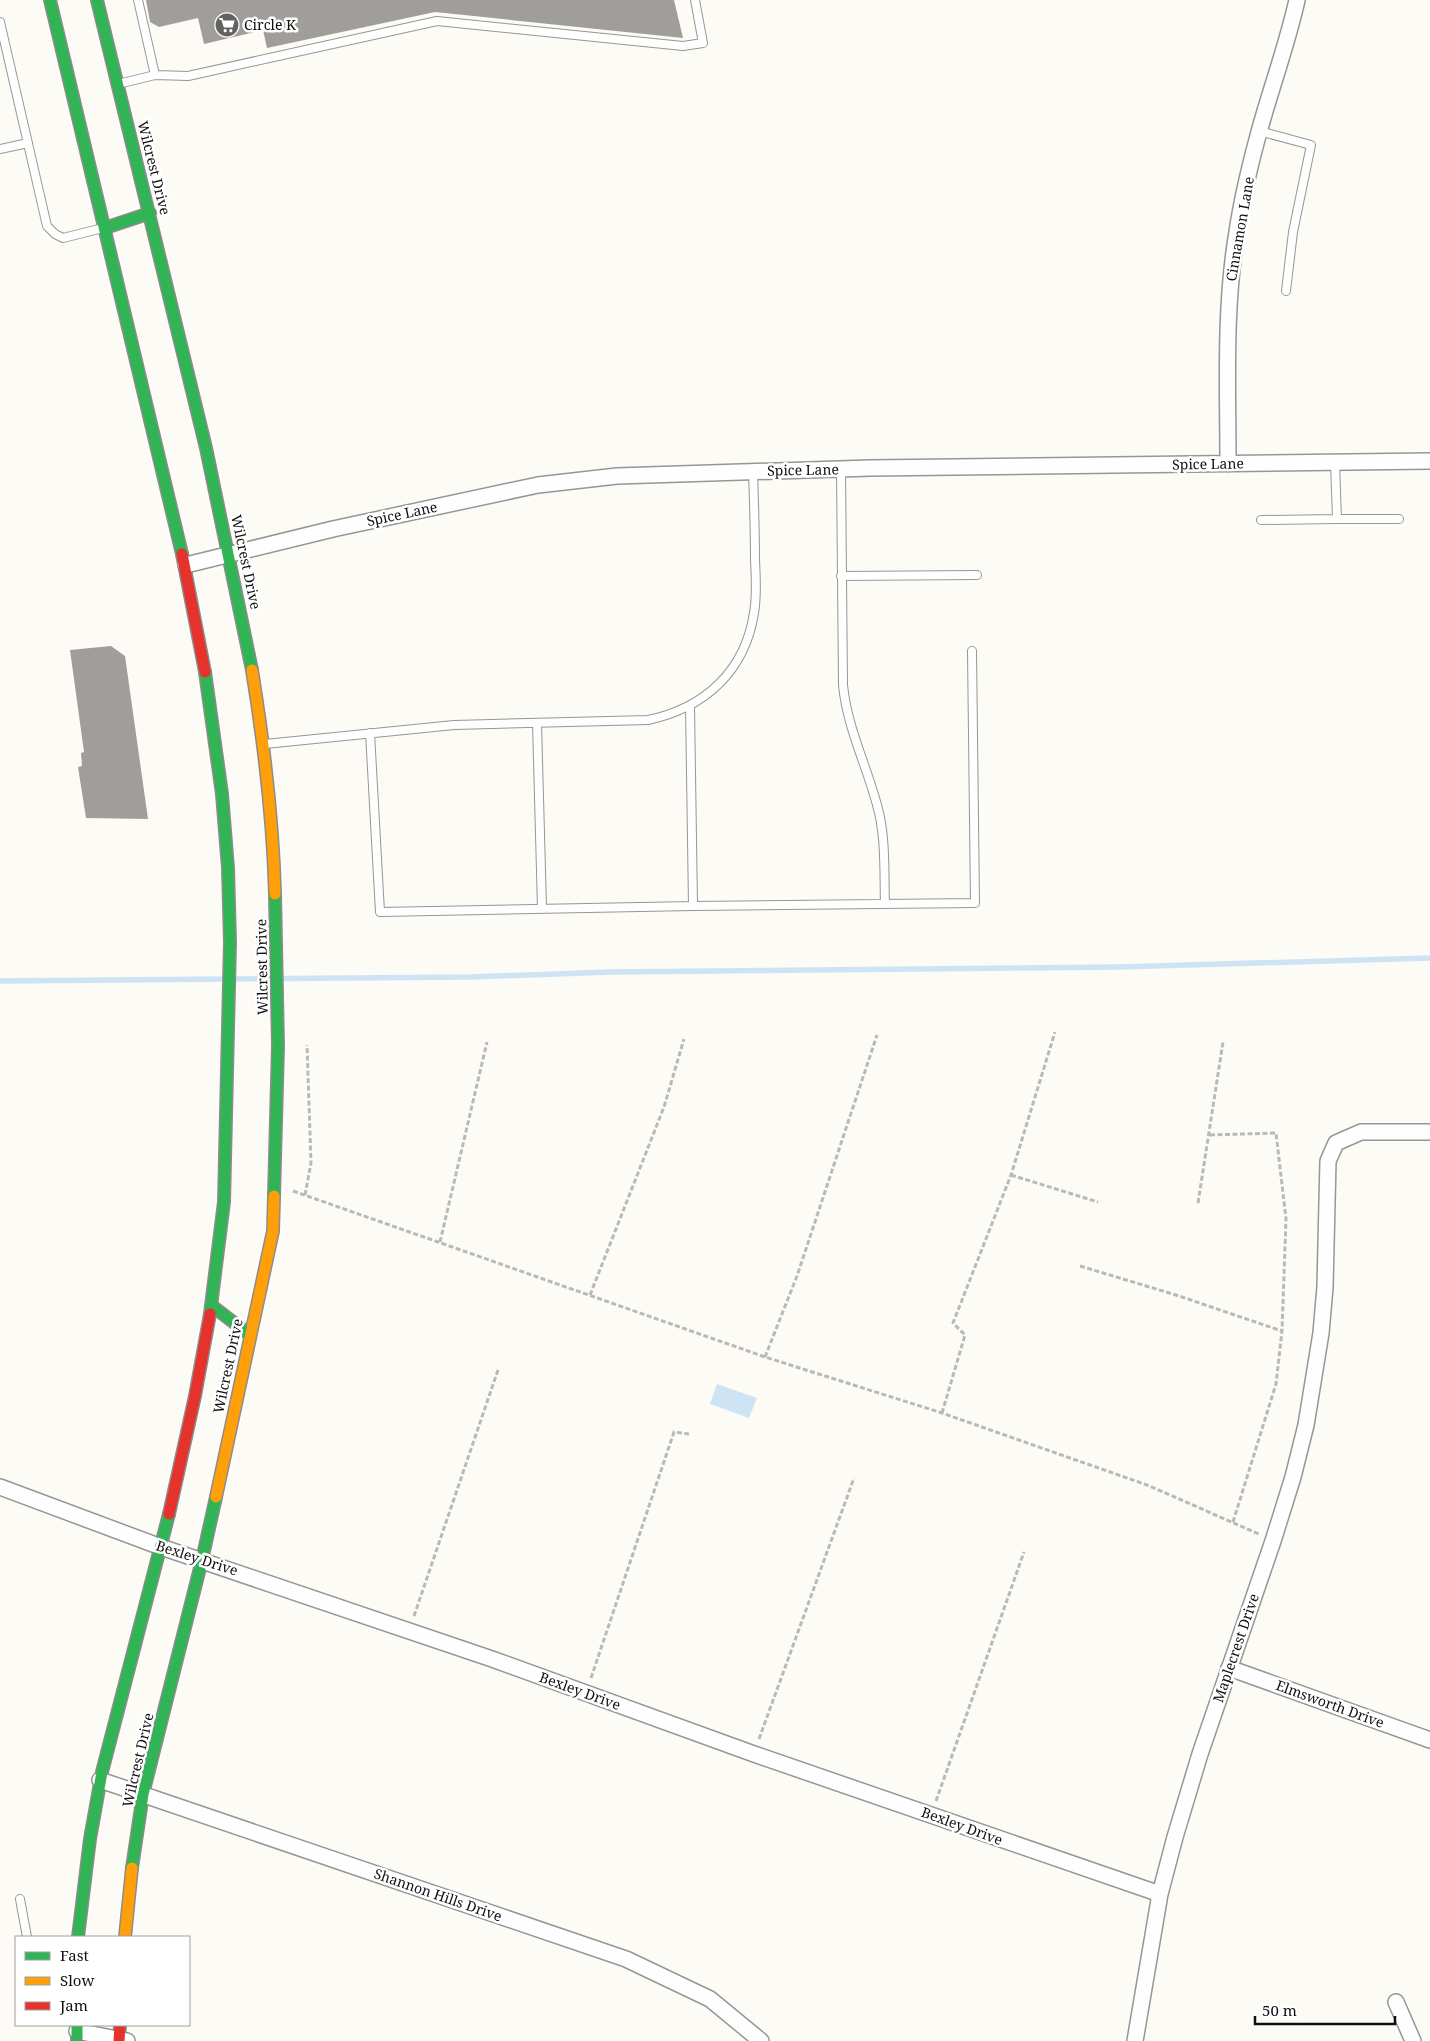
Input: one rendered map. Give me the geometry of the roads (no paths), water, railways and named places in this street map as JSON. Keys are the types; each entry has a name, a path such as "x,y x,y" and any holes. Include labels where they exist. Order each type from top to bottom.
{"main road":[{"name":"Wilcrest Drive","path":"50,0 186,565 205,670 222,796 227,862 229,932 229,1038 222,1234 192,1409 161,1547 100,1780 84,1869 78,1936"},
{"name":"Wilcrest Drive","path":"97,0 206,448 250,658 264,744 274,857 276,934 277,1035 273,1231 202,1560 143,1794 130,1883 125,1936"},
{"path":"105,228 150,213"},
{"path":"211,1305 250,1335"}],"street":[{"name":"Cinnamon Lane","path":"1228,464 1230,284 1237,233 1259,131 1293,20 1297,0"},
{"name":"Spice Lane","path":"186,565 538,485 616,476 841,469 1430,461"},
{"name":"Maplecrest Drive","path":"1135,2041 1160,1894 1200,1754 1273,1541 1293,1477 1306,1425 1320,1333 1326,1254 1328,1161 1336,1143 1361,1132 1430,1132"},
{"name":"Bexley Drive","path":"0,1488 161,1547 586,1692 754,1754 1160,1894"},
{"name":"Elmsworth Drive","path":"1229,1668 1430,1740"},
{"name":"Shannon Hills Drive","path":"100,1780 626,1960 710,1999 761,2041"},
{"path":"1396,2002 1412,2041"},
{"path":"77,2032 121,2036"}],"lane":[{"path":"138,0 155,75"},
{"path":"118,84 155,75 188,76 438,21 683,46 703,43 694,0"},
{"path":"0,22 47,226 55,234 63,238 105,228"},
{"path":"1259,131 1311,145 1293,232 1286,291"},
{"path":"0,150 28,143"},
{"path":"1335,462 1337,519"},
{"path":"841,469 843,685 845,707 880,819 885,904"},
{"path":"264,744 454,725 648,720 666,716 690,706 714,690 730,672 744,650 749,636 755,613 756,590 753,471"},
{"path":"1261,520 1399,519"},
{"path":"842,576 977,575"},
{"path":"370,734 380,912 542,908 975,903 972,651"},
{"path":"690,706 693,906"},
{"path":"537,723 542,908"},
{"path":"20,1900 27,1936"}],"water":[{"path":"717,1384 757,1398 749,1418 710,1404"}],"waterway":[{"path":"0,981 470,977 611,972 1119,967 1430,958"}],"place":[{"name":"Circle K","path":"227,25"}]}
